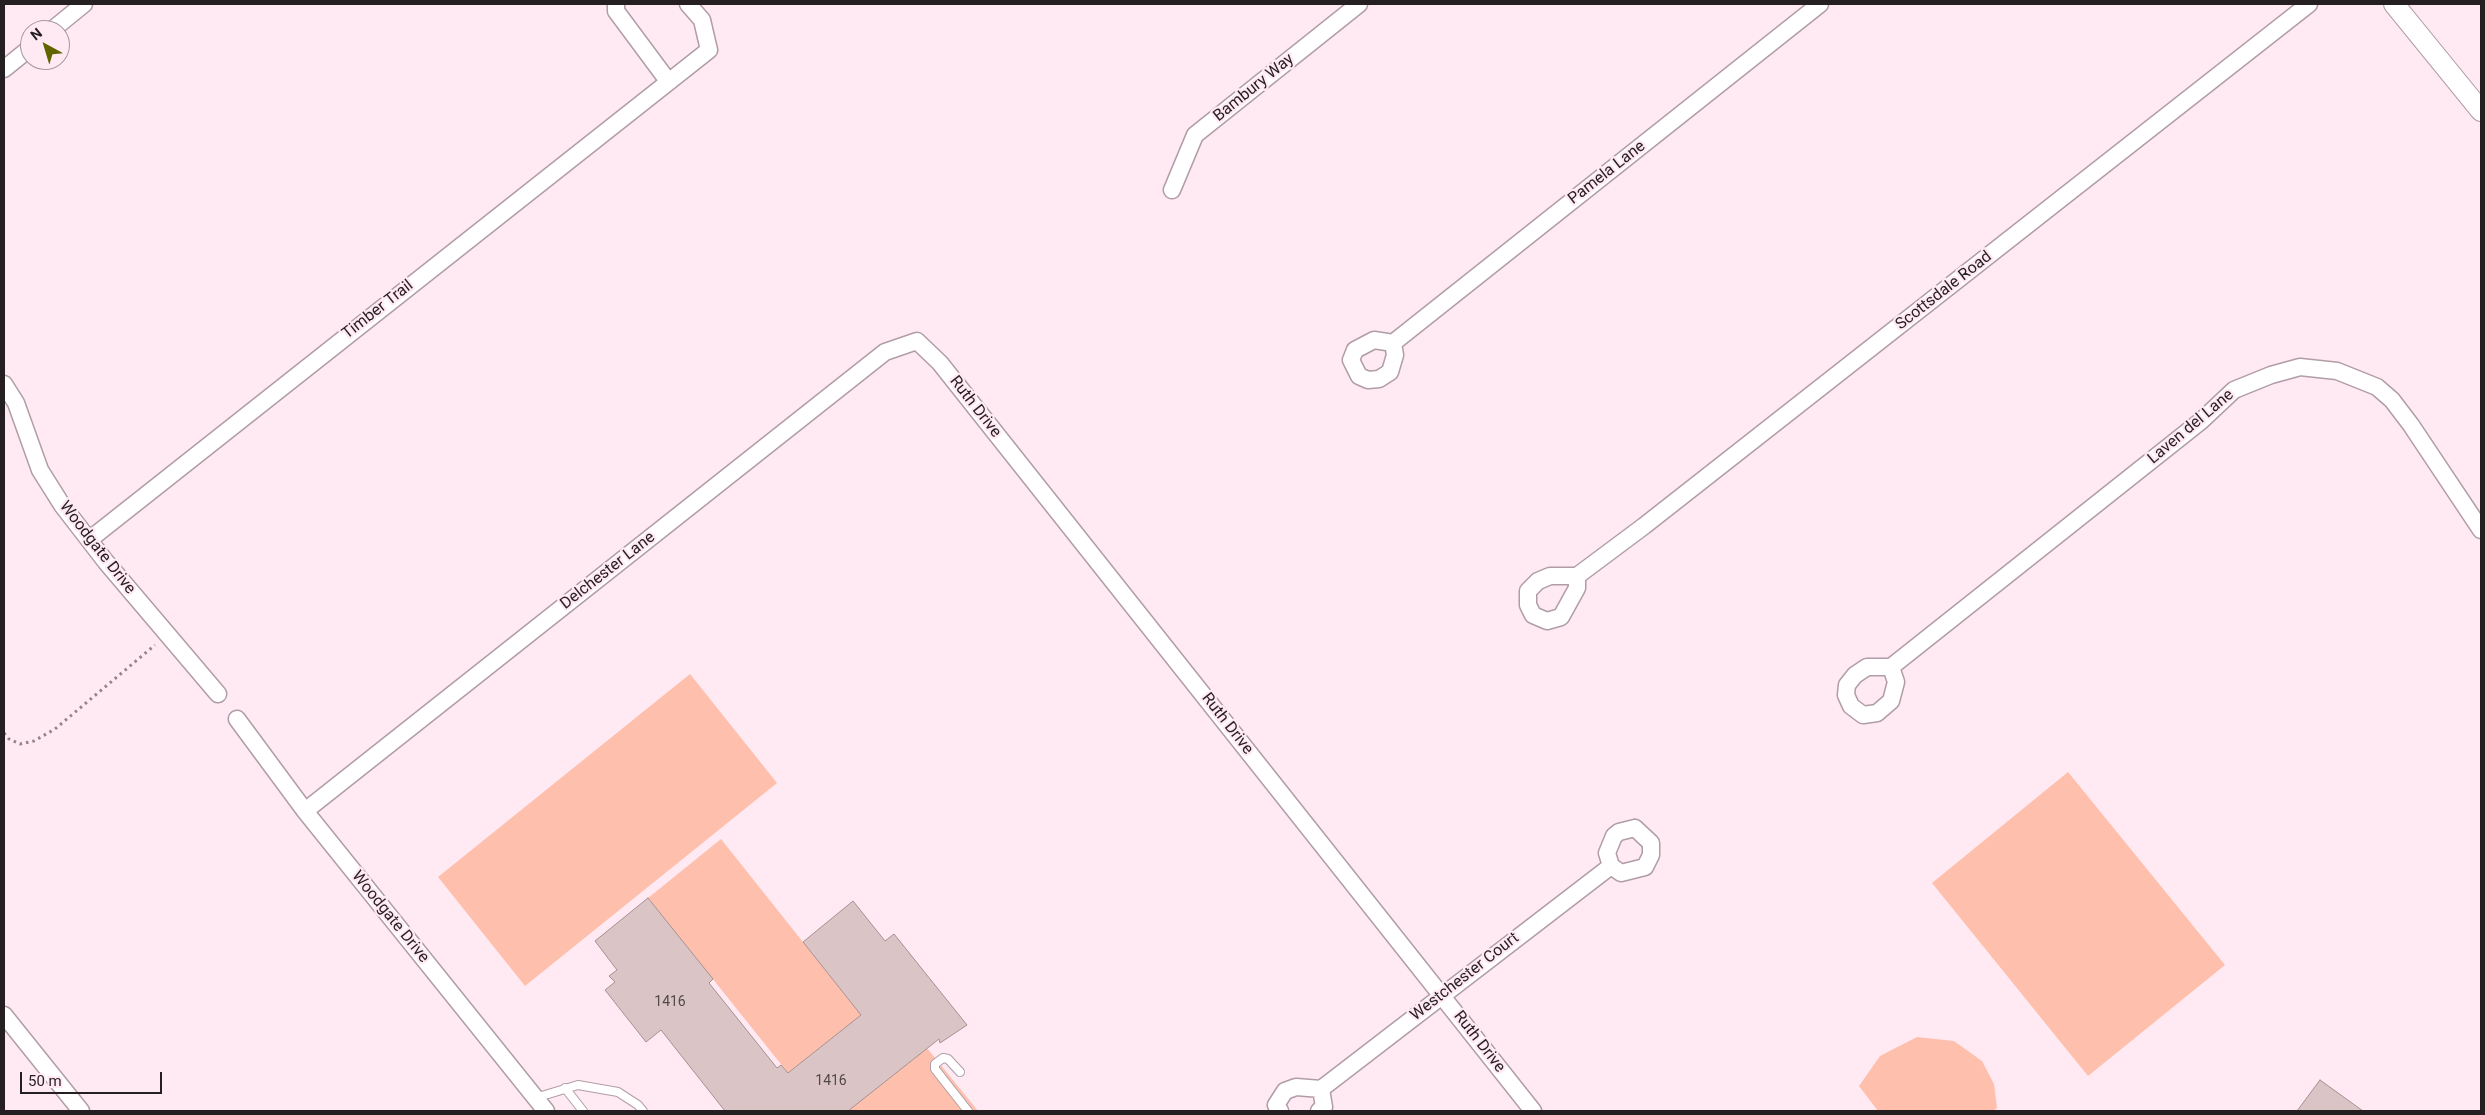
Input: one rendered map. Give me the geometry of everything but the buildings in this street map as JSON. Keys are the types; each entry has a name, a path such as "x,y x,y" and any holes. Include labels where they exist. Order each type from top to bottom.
{"street":[{"path":"64,20 84,4"},
{"path":"616,4 616,11 668,81"},
{"name":"Timber Trail","path":"89,540 709,50 702,20 688,4"},
{"name":"Bambury Way","path":"1172,190 1195,135 1359,4"},
{"name":"Pamela Lane","path":"1393,343 1820,4"},
{"name":"Scottsdale Road","path":"1577,576 1644,526 2309,4"},
{"path":"2394,4 2481,111"},
{"path":"4,69 20,56"},
{"name":"Delchester Lane","path":"305,811 885,352 917,341"},
{"name":"Ruth Drive","path":"917,341 947,371 1533,1111"},
{"name":"Laven del Lane","path":"1891,667 2201,421 2234,390 2270,375 2300,367 2337,371 2377,387 2392,400 2411,425 2481,530"},
{"name":"Woodgate Drive","path":"4,384 16,403 40,470 62,505 167,636 218,694"},
{"name":"Woodgate Drive","path":"237,719 305,811 546,1111"},
{"name":"Westchester Court","path":"1321,1089 1441,994 1610,866"},
{"path":"4,1014 81,1111"},
{"path":"1280,1111 1276,1105 1285,1091 1296,1087 1321,1089 1324,1106 1319,1111"}],"lane":[{"path":"960,1072 948,1059 943,1058 935,1064 935,1069 968,1111"},
{"path":"535,1098 578,1085 618,1092 638,1105 643,1111"},
{"path":"565,1088 583,1111"}],"path":[{"path":"4,733 8,739 20,744 34,741 55,729 167,636"}],"shaded area":[{"path":"690,674 777,783 525,986 438,877"},
{"path":"2068,772 2225,965 2088,1076 1932,883"},
{"path":"721,839 861,1015 788,1073 648,898"},
{"path":"1917,1037 1954,1041 1982,1061 1994,1084 1997,1108 1993,1111 1878,1111 1859,1086 1880,1056"},
{"path":"927,1048 978,1111 848,1111"}]}
